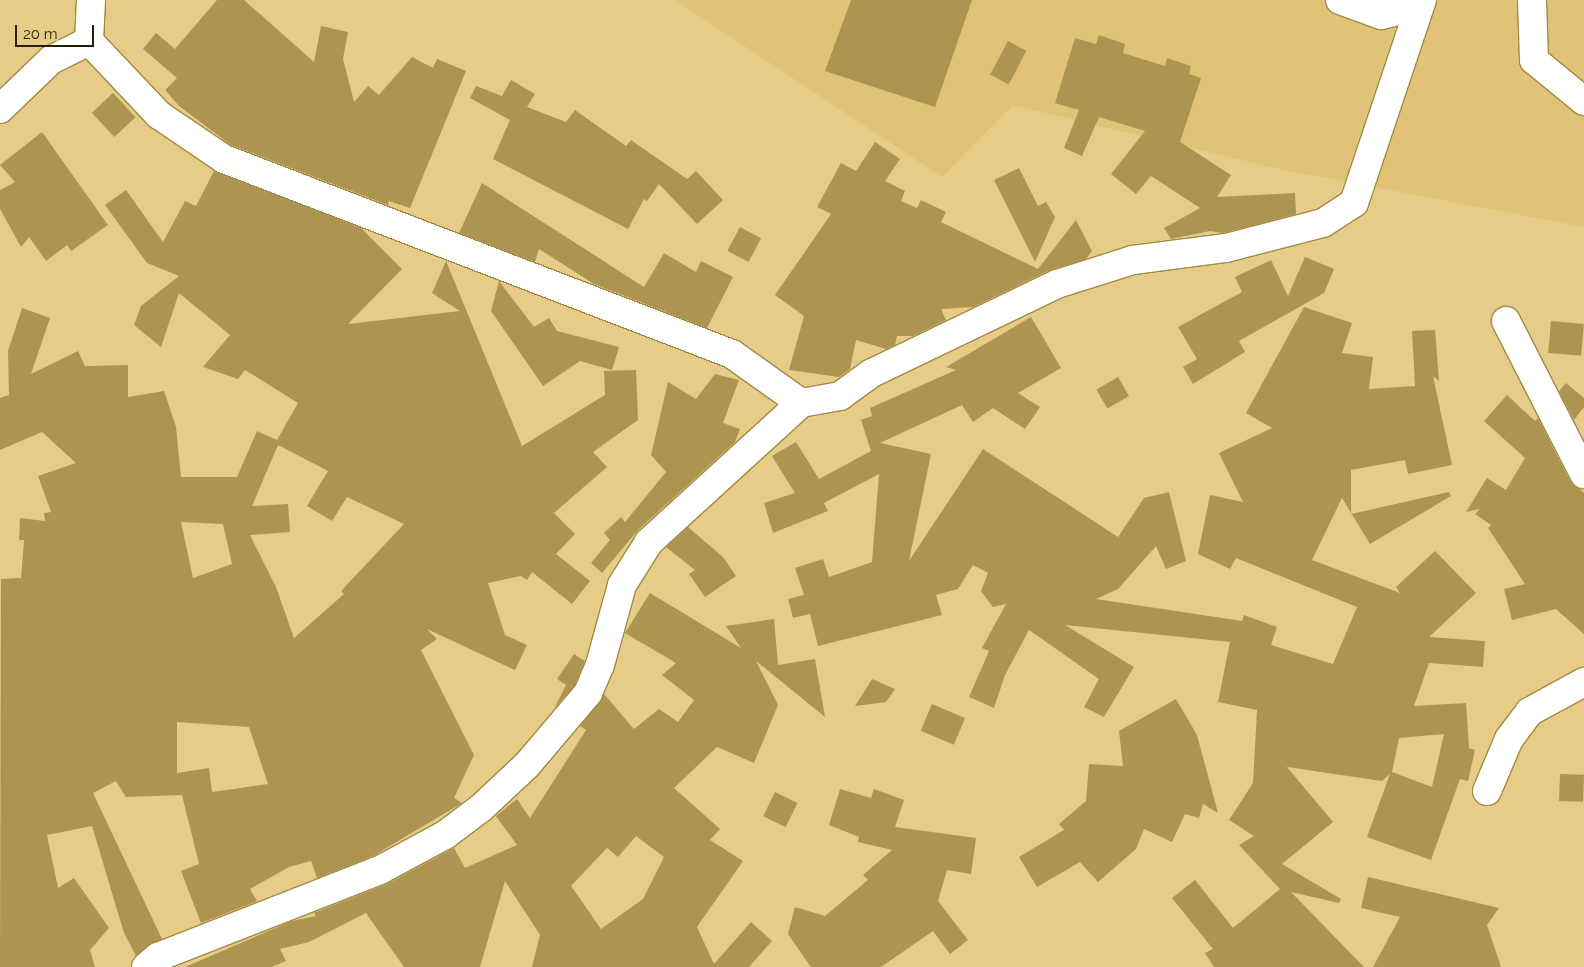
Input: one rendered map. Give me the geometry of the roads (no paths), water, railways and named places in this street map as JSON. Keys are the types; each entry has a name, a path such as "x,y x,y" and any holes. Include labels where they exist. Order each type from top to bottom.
{"street":[{"path":"90,0 89,41 159,115 224,159 732,354 802,403"},
{"path":"1340,0 1381,14 1398,11 1403,0"},
{"path":"146,967 158,957 380,870 445,835 481,808 527,765 588,693 600,665 622,585 648,542 802,403 840,396 872,373 1057,284 1133,260 1226,248 1323,223 1354,203 1422,0"},
{"path":"1532,0 1534,60 1584,101"},
{"path":"0,109 51,60 89,41"},
{"path":"1506,321 1584,474"},
{"path":"1486,791 1509,739 1529,712 1584,682"}]}
